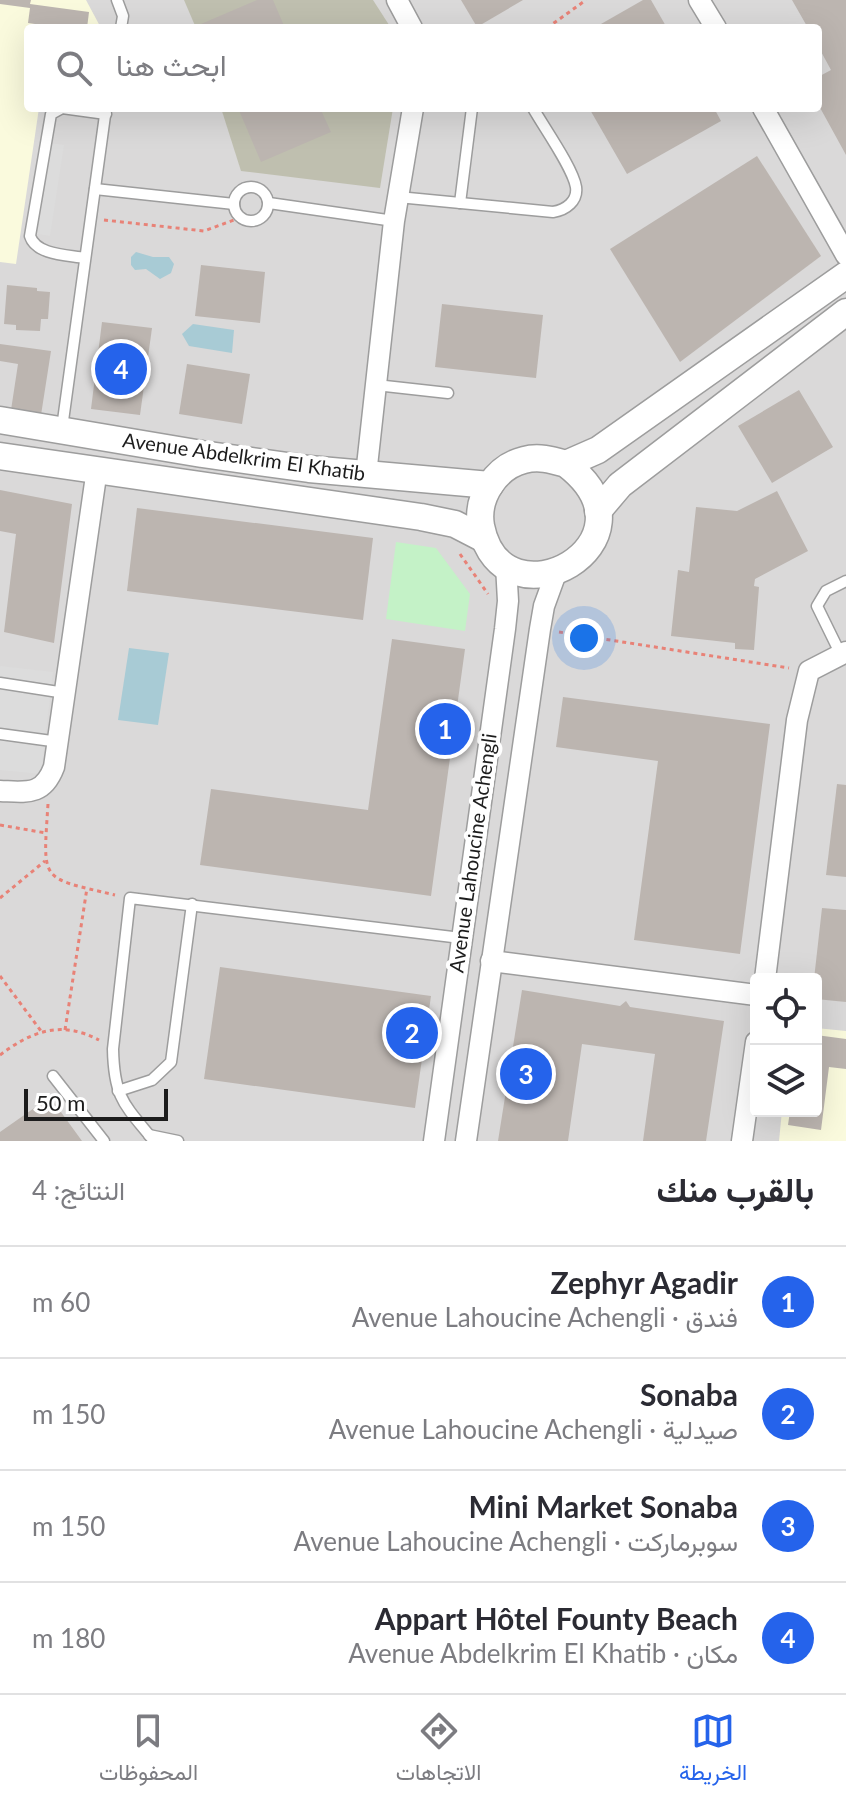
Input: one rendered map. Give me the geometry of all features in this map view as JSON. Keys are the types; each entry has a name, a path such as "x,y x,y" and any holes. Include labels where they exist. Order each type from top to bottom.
{"street":[{"path":"397,0 410,24"},
{"path":"699,0 714,24"},
{"path":"366,475 394,221 412,112"},
{"path":"765,112 846,255"},
{"path":"566,464 598,450 846,275"},
{"path":"598,511 620,485 846,312"},
{"name":"Avenue Abdelkrim El Khatib","path":"0,420 62,428 202,454 366,475 490,485"},
{"name":"Avenue Abdelkrim El Khatib","path":"0,456 355,506 455,524 484,539"},
{"path":"545,458 566,464 582,476 593,492 598,511 596,531 588,549 575,564 556,573 529,575 506,565 494,555 484,539 480,521 482,502 490,485 505,469 524,460 545,458"},
{"path":"0,791 36,791 49,780 59,742 97,469"},
{"name":"Avenue Lahoucine Achengli","path":"434,1141 508,601 506,565"},
{"name":"Avenue Lahoucine Achengli","path":"466,1141 540,629 544,606 556,573"},
{"path":"766,973 797,720 809,671 843,653"},
{"path":"491,961 750,994"},
{"path":"742,1141 756,1045"}],"lane":[{"path":"117,0 123,16 122,24"},
{"path":"55,112 51,114 30,236 33,244 41,249 84,258"},
{"path":"62,428 106,112"},
{"path":"460,203 471,112"},
{"path":"398,197 561,211 573,201 576,186 535,112"},
{"path":"254,186 265,192 269,203 264,215 247,221 241,218 234,204 238,193 254,186"},
{"path":"95,189 234,204"},
{"path":"269,203 394,221"},
{"path":"376,385 448,393"},
{"path":"843,653 817,606 826,591 846,581"},
{"path":"0,683 66,693"},
{"path":"0,734 59,742"},
{"path":"178,1141 151,1138 126,1107 113,1070 130,898 461,938"},
{"path":"118,1091 152,1080 171,1062 192,904"},
{"path":"53,1076 104,1141"}],"path":[{"path":"553,24 586,0"},
{"path":"91,218 204,231 241,218"},
{"path":"455,524 456,548 490,597 494,601 508,601"},
{"path":"540,629 809,671"},
{"path":"49,780 45,861 55,878 63,883 130,898"},
{"path":"0,825 46,833"},
{"path":"0,898 45,861"},
{"path":"65,1030 87,888"},
{"path":"0,976 41,1031"},
{"path":"0,1055 23,1038 41,1031 65,1030 97,1038 113,1049"}],"shaded area":[{"path":"0,0 846,0 846,1141 0,1141"},
{"path":"0,0 86,0 99,24 24,24 24,112 38,112 16,264 0,262"},
{"path":"184,0 373,0 388,24 194,24"},
{"path":"222,112 392,112 380,188 241,171"},
{"path":"51,143 64,145 50,236 37,234"},
{"path":"0,666 53,672 41,774 0,770"},
{"path":"822,1029 846,1031 846,1141 779,1141 781,1117 822,1117"}],"green space":[{"path":"396,542 436,548 470,594 465,631 386,619"}],"water":[{"path":"136,252 169,257 174,264 171,273 160,279 146,269 135,270 131,257"},
{"path":"193,324 234,330 232,353 189,346 182,334"},
{"path":"129,648 169,653 158,725 118,720"}],"building":[{"path":"0,0 31,0 30,4 89,12 88,24 28,23 30,8 0,4"},
{"path":"257,0 273,0 283,24 201,24"},
{"path":"461,0 523,0 482,24 475,24"},
{"path":"643,0 651,0 665,24 601,24"},
{"path":"792,0 846,0 846,155 822,111 822,75 831,70 822,53 822,24 806,24"},
{"path":"240,112 322,112 331,132 261,162"},
{"path":"591,112 716,112 721,121 627,174"},
{"path":"757,156 821,256 680,362 610,249"},
{"path":"201,265 265,272 260,323 195,316"},
{"path":"7,285 50,292 48,319 41,319 40,331 16,330 16,325 4,324"},
{"path":"442,304 543,315 536,378 435,367"},
{"path":"102,322 152,328 140,415 91,409"},
{"path":"0,344 51,351 41,415 11,410 18,364 0,361"},
{"path":"187,364 250,374 242,424 179,414"},
{"path":"799,390 833,447 772,483 738,426"},
{"path":"0,490 72,504 54,643 4,632 16,534 0,531"},
{"path":"777,491 808,551 755,579 754,586 759,587 754,650 735,649 735,643 671,636 678,570 689,572 696,507 737,511"},
{"path":"137,508 373,538 363,620 127,591"},
{"path":"392,639 465,649 431,896 200,865 211,789 368,810"},
{"path":"563,697 770,724 740,954 634,940 658,761 556,747"},
{"path":"837,784 846,785 846,877 826,875"},
{"path":"822,908 846,910 846,1002 822,1000 822,973 815,973"},
{"path":"220,967 431,996 415,1108 204,1079"},
{"path":"522,990 620,1006 626,1001 630,1007 724,1021 706,1141 643,1141 655,1054 582,1044 568,1141 498,1141"},
{"path":"822,1036 846,1039 846,1069 829,1067 821,1130 788,1125 789,1117 822,1117"},
{"path":"50,1097 82,1141 0,1141 0,1132"}],"place":[{"name":"Appart Hôtel Founty Beach","path":"121,369"},
{"name":"Zephyr Agadir","path":"445,729"},
{"name":"Sonaba","path":"412,1033"},
{"name":"Mini Market Sonaba","path":"526,1074"}]}
